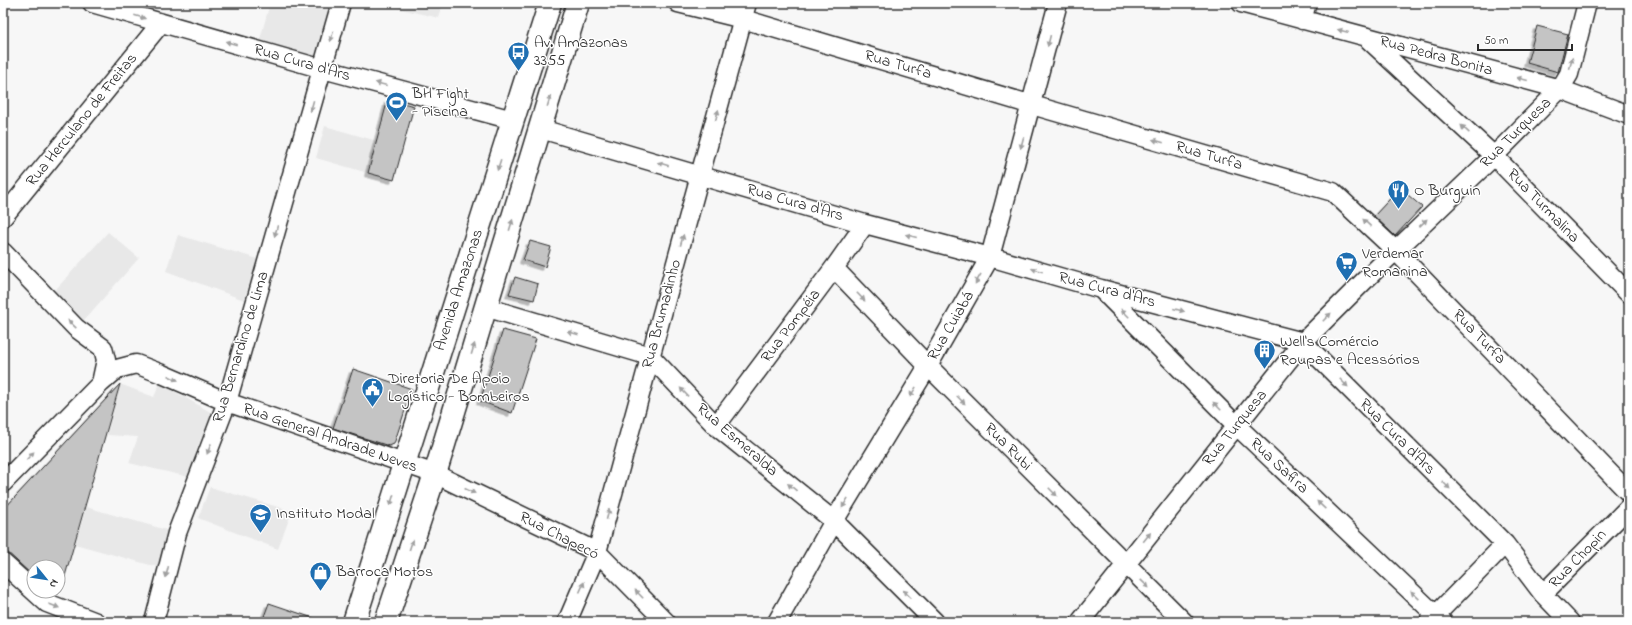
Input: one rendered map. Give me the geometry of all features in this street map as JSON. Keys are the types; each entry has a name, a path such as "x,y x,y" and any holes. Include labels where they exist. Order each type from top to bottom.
{"main road":[{"name":"Avenida Amazonas","path":"354,622 550,3"},
{"name":"Avenida Amazonas","path":"386,622 435,474 485,307 541,129 578,3"}],"street":[{"name":"Rua Cura d'Ars","path":"92,3 322,69 513,120"},
{"name":"Rua Bernardino de Lima","path":"154,622 177,533 227,402 341,3"},
{"name":"Rua Turfa","path":"678,3 745,11 1032,105 1333,192 1395,250 1629,493"},
{"name":"Rua Cuiabá","path":"776,622 834,521 928,366 990,257 1032,105 1058,3"},
{"name":"Rua Pedra Bonita","path":"1241,3 1304,11 1367,38 1560,90 1629,115"},
{"name":"Rua Turquesa","path":"1080,622 1303,342 1395,250 1494,156 1560,90 1568,74 1587,3"},
{"name":"Rua Brumadinho","path":"567,622 598,552 650,356 745,11"},
{"name":"Rua Herculano de Freitas","path":"3,217 161,23"},
{"name":"Rua Turmalina","path":"1367,38 1494,156 1629,294"},
{"name":"Rua Cura d'Ars","path":"541,129 865,224 990,257 1101,289 1303,342 1504,544 1543,594 1570,622"},
{"name":"Rua Pompéia","path":"716,426 865,224"},
{"path":"3,252 76,328 103,348 106,360 101,383 3,484"},
{"name":"Rua Rubi","path":"834,268 928,366 1184,622"},
{"name":"Rua Safira","path":"1101,289 1237,426 1436,620"},
{"path":"485,307 650,356"},
{"name":"Rua Esmeralda","path":"650,356 716,426 834,521 935,622"},
{"name":"Rua General Andrade Neves","path":"101,383 117,369 136,364 227,402 435,474"},
{"name":"Rua Chapecó","path":"435,474 598,552 666,622"},
{"name":"Rua Chopin","path":"1543,594 1629,506"},
{"path":"1436,620 1504,544"},
{"path":"3,563 47,603 96,622"}],"shaded area":[{"path":"270,3 340,3 324,61 259,43"},
{"path":"375,3 443,3 439,18"},
{"path":"325,126 377,141 368,173 316,158"},
{"path":"108,232 139,258 77,328 47,299"},
{"path":"178,235 258,259 244,300 166,271"},
{"path":"160,383 212,413 196,451 193,478 129,463 138,437 107,435 120,384 154,397"},
{"name":"Instituto Modal","path":"210,487 292,511 278,549 198,518"},
{"path":"86,507 177,533 168,570 75,544"}],"building":[{"path":"1537,26 1568,34 1558,72 1527,63"},
{"name":"BH Fight - Piscina","path":"388,99 414,106 394,180 368,173"},
{"name":"O Burguin","path":"1400,188 1422,207 1395,236 1374,216"},
{"path":"530,241 551,247 545,267 523,260"},
{"path":"515,277 538,284 534,300 509,294"},
{"path":"503,330 536,339 512,413 480,401"},
{"name":"Diretoria De Apoio Logístico - Bombeiros","path":"353,369 412,389 394,444 389,446 333,428"},
{"path":"120,384 66,573 66,559 26,559 26,570 3,548 3,510"},
{"path":"269,603 319,620 319,622 262,622"}],"place":[{"name":"Av. Amazonas 3355","path":"519,72"},
{"name":"BH Fight - Piscina","path":"396,122"},
{"name":"O Burguin","path":"1398,210"},
{"name":"Verdemar Romanina","path":"1346,282"},
{"name":"Well's Comércio Roupas e Acessórios","path":"1265,370"},
{"name":"Diretoria De Apoio Logístico - Bombeiros","path":"373,408"},
{"name":"Instituto Modal","path":"261,534"},
{"name":"Barroca Motos","path":"321,592"}]}
